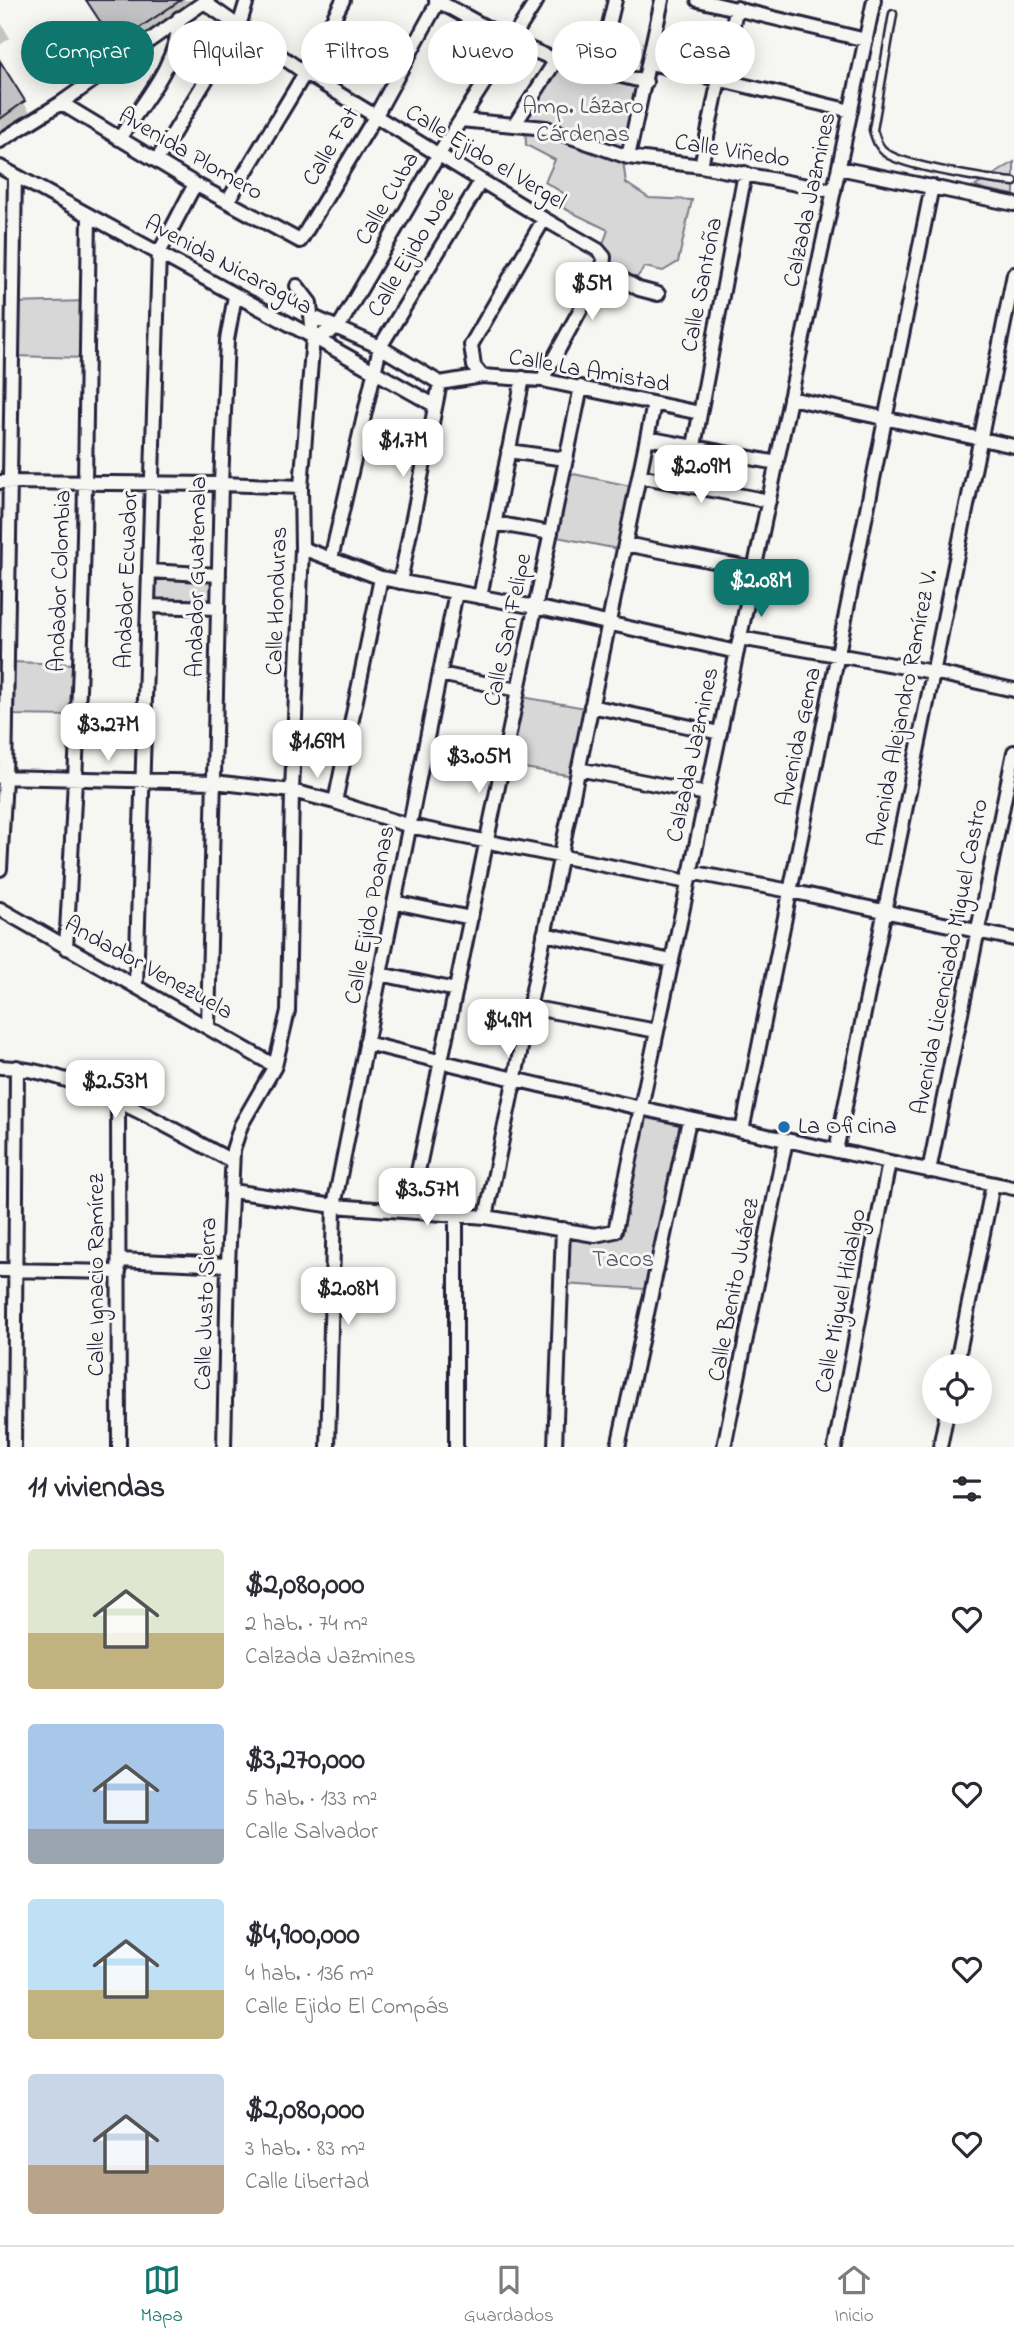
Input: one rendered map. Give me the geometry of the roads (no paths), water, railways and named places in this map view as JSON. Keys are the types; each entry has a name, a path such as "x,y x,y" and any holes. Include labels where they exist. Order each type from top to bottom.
{"street":[{"path":"241,21 247,0"},
{"path":"332,21 343,0"},
{"path":"438,0 475,21"},
{"name":"Calle Fat","path":"300,242 375,117 438,0"},
{"name":"Calle Cuba","path":"524,21 537,0"},
{"path":"610,21 615,0"},
{"path":"628,157 662,0"},
{"path":"698,0 866,40"},
{"name":"Calzada Jazmines","path":"563,1229 595,1235 615,1231 874,0"},
{"path":"0,141 61,103 205,1"},
{"name":"Calle Ejido el Vergel","path":"205,1 232,21"},
{"path":"734,21 737,8"},
{"path":"119,139 167,66 179,33 179,19"},
{"path":"650,63 655,64"},
{"path":"515,124 552,66"},
{"path":"228,201 301,80"},
{"path":"641,81 646,82"},
{"path":"158,160 204,84"},
{"name":"Calle Ejido el Vergel","path":"322,84 544,219 592,245 604,262 639,289 658,294"},
{"name":"Calle Cuba","path":"335,327 341,323 439,154 484,84"},
{"path":"701,166 718,84"},
{"path":"740,84 851,111"},
{"name":"Avenida Plomero","path":"61,103 195,184 300,242"},
{"name":"Calle Viñedo","path":"461,120 546,128 628,157 745,173 834,191"},
{"name":"Avenida Nicaragua","path":"0,167 434,405"},
{"path":"839,168 1014,204"},
{"name":"Calle Santoña","path":"694,446 745,173"},
{"path":"0,869 5,482 15,175"},
{"name":"Calle Ejido Noé","path":"331,559 380,347 481,180"},
{"name":"Andador Ecuador","path":"136,986 159,253 195,184"},
{"name":"Avenida Gema","path":"742,1131 932,186"},
{"name":"Andador Colombia","path":"66,948 85,483 89,216"},
{"name":"Calle La Amistad","path":"544,219 471,345 474,366 482,376 542,380 700,413"},
{"path":"542,380 604,262"},
{"name":"Avenida Alejandro Ramírez V.","path":"836,1151 1014,274"},
{"name":"Calle Honduras","path":"232,1161 241,1125 275,1066 289,1011 292,791 302,548 301,487 313,337 310,303 298,286"},
{"name":"Andador Guatemala","path":"208,1027 221,484 227,341 234,296"},
{"path":"312,316 380,347 440,383 482,376"},
{"path":"313,337 330,332 335,327"},
{"path":"480,597 523,377"},
{"path":"400,582 440,383"},
{"name":"Calle San Felipe","path":"410,1210 581,387"},
{"path":"790,398 1014,446"},
{"path":"486,1217 654,404"},
{"path":"647,438 777,463"},
{"path":"508,451 566,459"},
{"path":"639,476 769,501"},
{"path":"5,482 301,487"},
{"path":"494,523 551,533"},
{"path":"625,544 754,569"},
{"path":"302,548 381,578 535,607 737,652"},
{"path":"149,571 219,576"},
{"path":"335,802 381,578"},
{"name":"Calle Ejido Poanas","path":"328,1447 334,1206 456,592"},
{"path":"148,606 218,608"},
{"path":"740,638 933,672 1014,690"},
{"path":"440,674 518,690"},
{"path":"591,706 720,733"},
{"path":"426,744 503,763"},
{"name":"Avenida Licenciado Miguel Castro","path":"929,1171 1014,752"},
{"path":"578,769 707,794"},
{"path":"3,778 214,782 292,791 410,826 487,842 689,877 790,891 1014,939"},
{"path":"394,902 471,918"},
{"name":"Andador Venezuela","path":"0,909 275,1066"},
{"path":"544,934 671,961"},
{"path":"380,974 456,990"},
{"path":"529,1007 657,1031"},
{"path":"366,1043 514,1077 640,1110 1014,1188"},
{"path":"0,1067 17,1067 74,1083 118,1102 232,1161"},
{"path":"14,1447 17,1067"},
{"name":"Calle Ignacio Ramírez","path":"118,1102 118,1447"},
{"path":"618,1447 689,1120"},
{"name":"Calle Benito Juárez","path":"724,1447 786,1140"},
{"name":"Calle Justo Sierra","path":"224,1447 232,1161"},
{"name":"Calle Miguel Hidalgo","path":"835,1447 889,1162"},
{"path":"959,1354 993,1184"},
{"path":"232,1191 334,1206 486,1217 563,1229 555,1447"},
{"path":"456,1214 456,1447"},
{"path":"0,1270 228,1265"},
{"path":"940,1447 945,1424"}],"lane":[{"path":"893,14 873,130 877,145 887,155 902,160 1014,182"}],"place":[{"name":"La Oficina","path":"784,1127"}],"park label":[{"name":"Amp. Lázaro Cárdenas","path":"583,121"},
{"name":"Tacos","path":"623,1260"}]}
